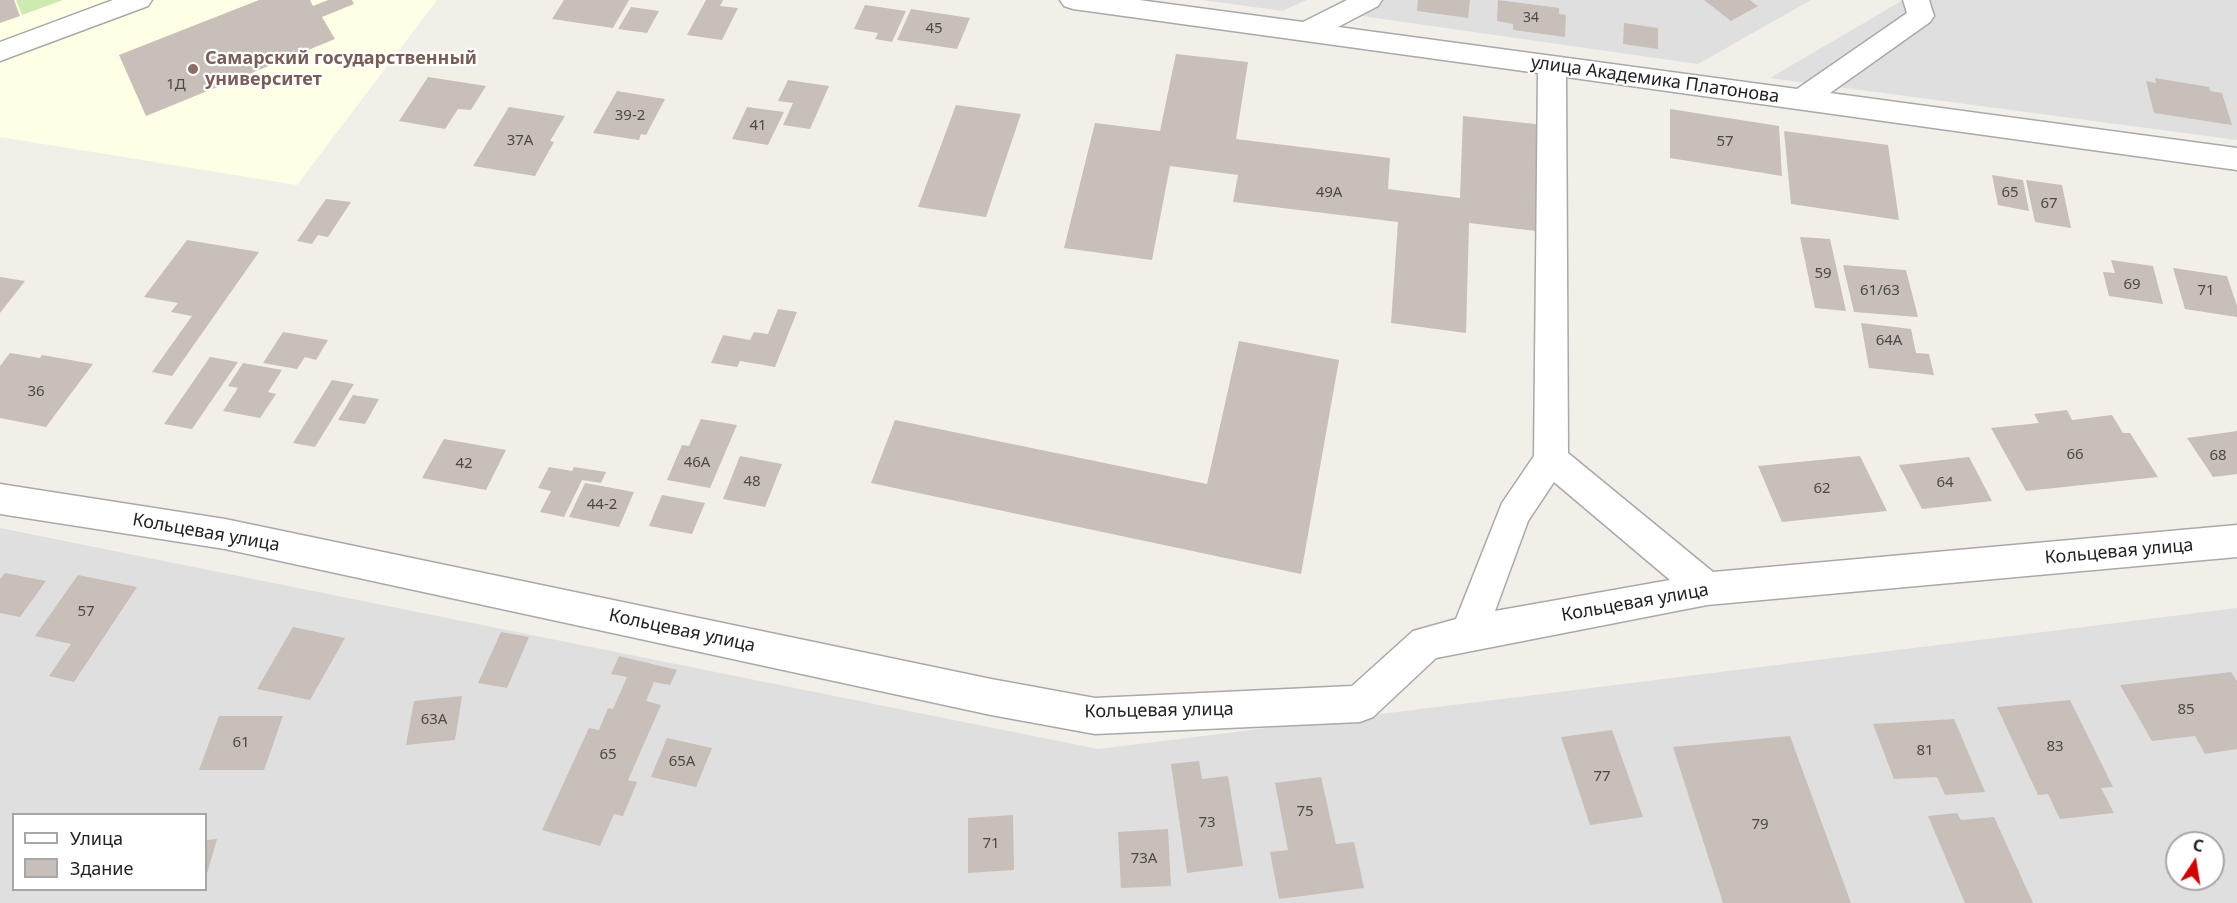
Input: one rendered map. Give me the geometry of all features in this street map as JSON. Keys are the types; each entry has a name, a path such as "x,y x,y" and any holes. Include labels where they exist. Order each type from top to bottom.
{"street":[{"path":"0,52 139,0"},
{"name":"улица Академика Платонова","path":"1074,0 2237,159"},
{"path":"1304,33 1369,0"},
{"path":"1801,100 1921,16 1916,0"},
{"path":"1469,633 1514,514 1551,459 1552,66"},
{"path":"1551,459 1707,589"},
{"name":"Кольцевая улица","path":"0,499 225,534 991,697 1095,716 1360,704 1426,643 1707,589 2237,541"}],"shaded area":[{"name":"Самарский государственный университет","path":"0,0 437,0 297,185 0,137"},
{"path":"1203,0 1307,0 1282,11"},
{"path":"1377,0 1811,0 1698,64 1348,14"},
{"path":"1903,0 2237,0 2237,140 1770,78"},
{"path":"0,528 1098,749 2237,608 2237,903 0,903"}],"green space":[{"path":"16,0 63,0 22,15"}],"building":[{"path":"0,0 14,0 20,16 0,23"},
{"path":"259,0 310,0 313,6 328,0 352,0 354,4 322,17 335,39 146,116 119,55"},
{"path":"564,0 629,0 613,28 552,19"},
{"path":"706,0 723,0 720,6 738,8 722,40 687,35"},
{"path":"1418,0 1470,0 1468,18 1417,11"},
{"path":"1498,0 1559,8 1559,14 1566,15 1565,37 1513,30 1513,24 1497,21"},
{"path":"1704,0 1750,0 1758,6 1731,21"},
{"path":"865,5 906,11 892,42 875,39 878,33 854,29"},
{"path":"631,7 659,11 647,33 618,29"},
{"path":"911,9 970,18 957,49 897,40"},
{"path":"1624,23 1658,28 1658,49 1623,44"},
{"path":"1176,54 1248,62 1236,139 1390,158 1388,189 1460,198 1463,116 1543,125 1544,232 1469,223 1466,333 1391,323 1398,222 1233,202 1238,175 1170,166 1152,260 1064,248 1095,123 1160,131"},
{"path":"428,77 486,86 471,110 458,109 445,129 399,121"},
{"path":"2155,78 2209,87 2210,91 2222,93 2232,125 2154,113 2146,81 2156,83"},
{"path":"788,80 829,86 810,129 783,125 793,103 778,101"},
{"path":"617,91 665,99 646,135 641,134 639,140 593,133"},
{"path":"956,105 1021,114 986,217 918,207"},
{"path":"509,107 565,116 550,141 554,142 535,176 473,166"},
{"path":"747,107 784,112 768,145 732,139"},
{"path":"1670,109 1779,126 1782,176 1670,158"},
{"path":"1784,131 1888,145 1899,220 1791,204"},
{"path":"1992,175 2023,180 2029,211 1998,205"},
{"path":"2026,180 2062,185 2071,228 2035,222"},
{"path":"326,199 351,202 328,237 318,235 312,244 297,241"},
{"path":"1800,237 1830,239 1846,311 1815,308"},
{"path":"187,240 259,252 172,376 152,372 192,316 171,312 178,303 144,297"},
{"path":"2111,260 2153,266 2163,304 2109,296 2103,272 2115,273"},
{"path":"1843,265 1906,270 1918,317 1854,312"},
{"path":"2173,268 2227,276 2237,306 2237,317 2185,309"},
{"path":"0,277 25,281 0,313"},
{"path":"778,309 797,312 775,367 740,361 737,367 711,363 723,335 750,340 754,332 768,334"},
{"path":"1861,323 1911,329 1916,353 1929,354 1934,375 1869,368"},
{"path":"283,332 328,340 316,360 305,357 297,369 263,363"},
{"path":"1239,341 1339,360 1301,574 871,483 895,420 1207,484"},
{"path":"10,353 40,358 42,355 93,364 46,427 0,418 0,366"},
{"path":"210,357 238,362 192,429 164,424"},
{"path":"243,363 282,370 268,392 276,394 260,418 223,411 238,388 228,386"},
{"path":"332,380 354,384 315,447 293,443"},
{"path":"353,395 379,399 365,424 338,420"},
{"path":"2067,410 2072,420 2112,415 2123,433 2130,433 2158,477 2026,491 1991,428 2039,423 2034,414"},
{"path":"701,419 737,425 710,488 667,480 682,445 689,446"},
{"path":"2237,431 2237,474 2213,477 2187,438"},
{"path":"444,439 506,450 486,490 422,478"},
{"path":"740,456 782,464 765,507 723,499"},
{"path":"1860,456 1887,511 1782,522 1758,466"},
{"path":"1969,457 1992,501 1922,509 1899,465"},
{"path":"549,467 572,471 574,467 606,472 601,483 582,480 564,517 540,512 551,491 538,488"},
{"path":"585,483 634,492 619,527 569,517"},
{"path":"662,495 705,503 692,534 649,526"},
{"path":"5,573 46,581 20,617 0,613 0,579"},
{"path":"78,575 137,587 74,682 49,676 71,644 35,636"},
{"path":"293,627 345,638 310,700 257,689"},
{"path":"501,632 529,637 507,688 478,683"},
{"path":"619,656 677,670 670,685 654,682 646,701 661,705 628,780 637,782 623,816 614,814 600,846 542,830 589,728 599,730 608,708 613,709 627,677 611,674"},
{"path":"2231,672 2237,681 2237,749 2205,754 2195,736 2152,741 2120,685"},
{"path":"462,696 455,740 406,745 414,701"},
{"path":"2070,700 2113,787 2101,788 2114,813 2060,819 2048,794 2038,795 1997,707"},
{"path":"219,716 283,716 264,770 199,770"},
{"path":"1954,719 1985,792 1945,795 1937,777 1894,779 1873,724"},
{"path":"1612,730 1643,817 1590,825 1561,737"},
{"path":"1790,736 1851,903 1723,903 1673,747"},
{"path":"667,738 712,748 696,787 651,777"},
{"path":"1199,761 1202,779 1228,776 1243,866 1187,873 1171,764"},
{"path":"1321,777 1336,844 1354,842 1364,888 1279,899 1270,852 1288,850 1275,783"},
{"path":"1957,813 1961,820 1994,817 2033,903 1965,903 1928,816"},
{"path":"1013,815 1014,870 968,873 968,818"},
{"path":"1168,829 1171,886 1121,888 1118,832"},
{"path":"217,839 207,874 207,840"}],"place":[{"name":"Самарский государственный университет","path":"193,69"}]}
